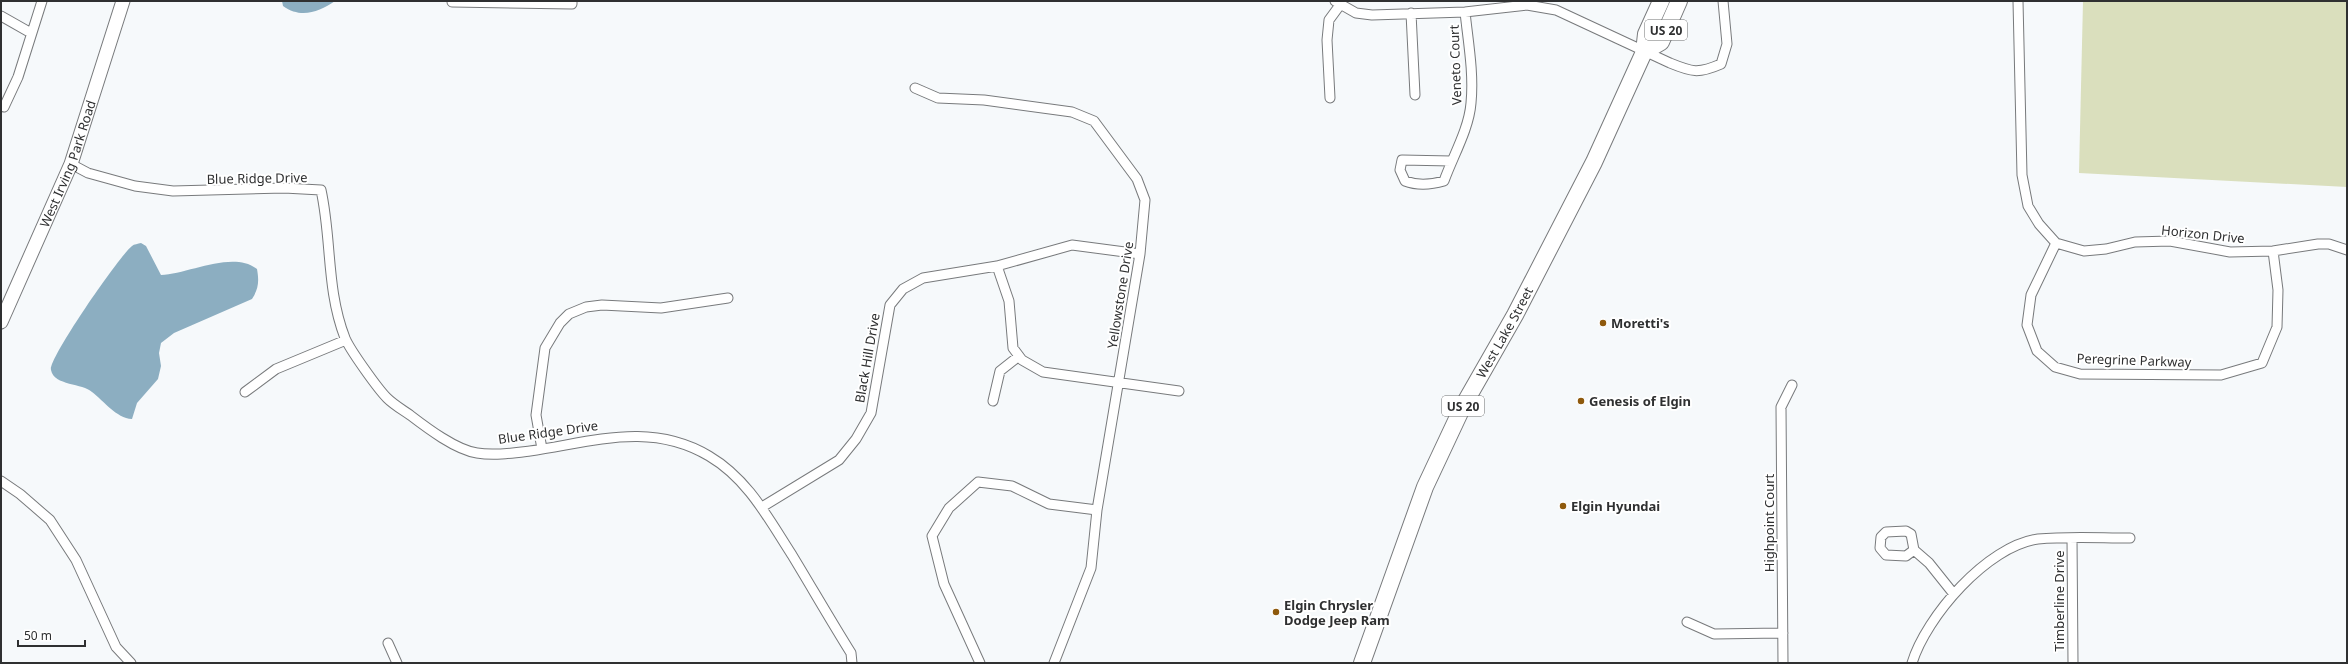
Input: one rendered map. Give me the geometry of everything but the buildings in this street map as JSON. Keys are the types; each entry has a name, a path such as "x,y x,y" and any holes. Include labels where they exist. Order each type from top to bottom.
{"highway":[{"name":"West Lake Street","path":"1362,663 1407,534 1428,480 1463,406 1514,315 1594,162 1644,52 1646,34 1661,1"},
{"name":"US 20","path":"1644,52 1661,42 1679,1"}],"main road":[{"name":"West Irving Park Road","path":"1,322 71,164 123,1"}],"street":[{"path":"4,107 18,77 42,1"},
{"path":"1330,98 1327,40 1329,20 1337,3 1356,13 1367,14 1465,12 1527,3 1556,10 1644,52 1685,69 1703,72 1721,64 1727,44 1723,1"},
{"path":"2018,1 2022,175 2028,206 2039,224 2056,242"},
{"path":"452,2 572,3"},
{"name":"Veneto Court","path":"1451,161 1402,160 1400,170 1405,181 1413,184 1431,184 1444,181 1467,122 1471,103 1465,12"},
{"path":"1412,13 1415,95"},
{"path":"1,16 31,33"},
{"name":"Yellowstone Drive","path":"915,88 938,98 984,100 1072,112 1094,121 1138,179 1145,200 1140,254 1097,510 1091,568 1054,663"},
{"name":"Blue Ridge Drive","path":"71,164 88,173 135,186 173,191 284,188 321,190 328,221 329,267 332,292 346,340 387,398 437,435 476,453 512,453 610,436 632,436 665,439 689,446 721,464 740,480 762,507 851,653 852,663"},
{"name":"Horizon Drive","path":"2056,242 2084,251 2106,249 2135,242 2170,241 2230,252 2273,251 2318,244 2328,244 2347,250"},
{"name":"Peregrine Parkway","path":"2056,242 2031,295 2027,324 2037,351 2055,367 2080,374 2221,375 2262,363 2277,326 2278,290 2273,251"},
{"name":"Black Hill Drive","path":"762,507 839,460 856,439 871,413 890,305 903,289 923,278 997,266 1072,245 1140,254"},
{"path":"997,266 1008,301 1013,348 1022,360 1043,372 1179,391"},
{"path":"542,449 536,415 545,348 560,322 569,314 586,307 602,305 660,308 728,298"},
{"path":"245,392 276,369 346,340"},
{"path":"993,401 1000,371 1019,356"},
{"name":"Highpoint Court","path":"1783,663 1781,407 1792,385"},
{"path":"1,481 20,494 50,520 76,560 116,647 131,663"},
{"path":"980,663 944,584 932,536 949,508 978,482 1012,486 1049,504 1097,510"},
{"name":"Timberline Drive","path":"2072,538 2072,663"},
{"path":"1912,663 1918,645 1953,593 2000,554 2016,546 2037,539 2130,538"},
{"path":"1914,550 1929,563 1953,593"},
{"path":"1687,622 1714,634 1783,633"},
{"path":"388,642 397,663"}],"green space":[{"path":"2083,1 2347,1 2347,187 2079,173"}],"water":[{"path":"282,1 335,1 316,11 303,13 290,10 283,6"},
{"path":"141,243 146,246 161,275 172,274 210,264 236,262 247,264 257,269 258,281 256,291 252,299 174,333 161,343 159,353 161,366 158,379 137,403 132,419 121,416 115,412 88,389 57,379 51,370 53,362 72,328 100,286 125,253 133,245"}],"place":[{"name":"Moretti's","path":"1603,323"},
{"name":"Genesis of Elgin","path":"1581,401"},
{"name":"Elgin Hyundai","path":"1563,506"},
{"name":"Elgin Chrysler Dodge Jeep Ram","path":"1276,612"}]}
